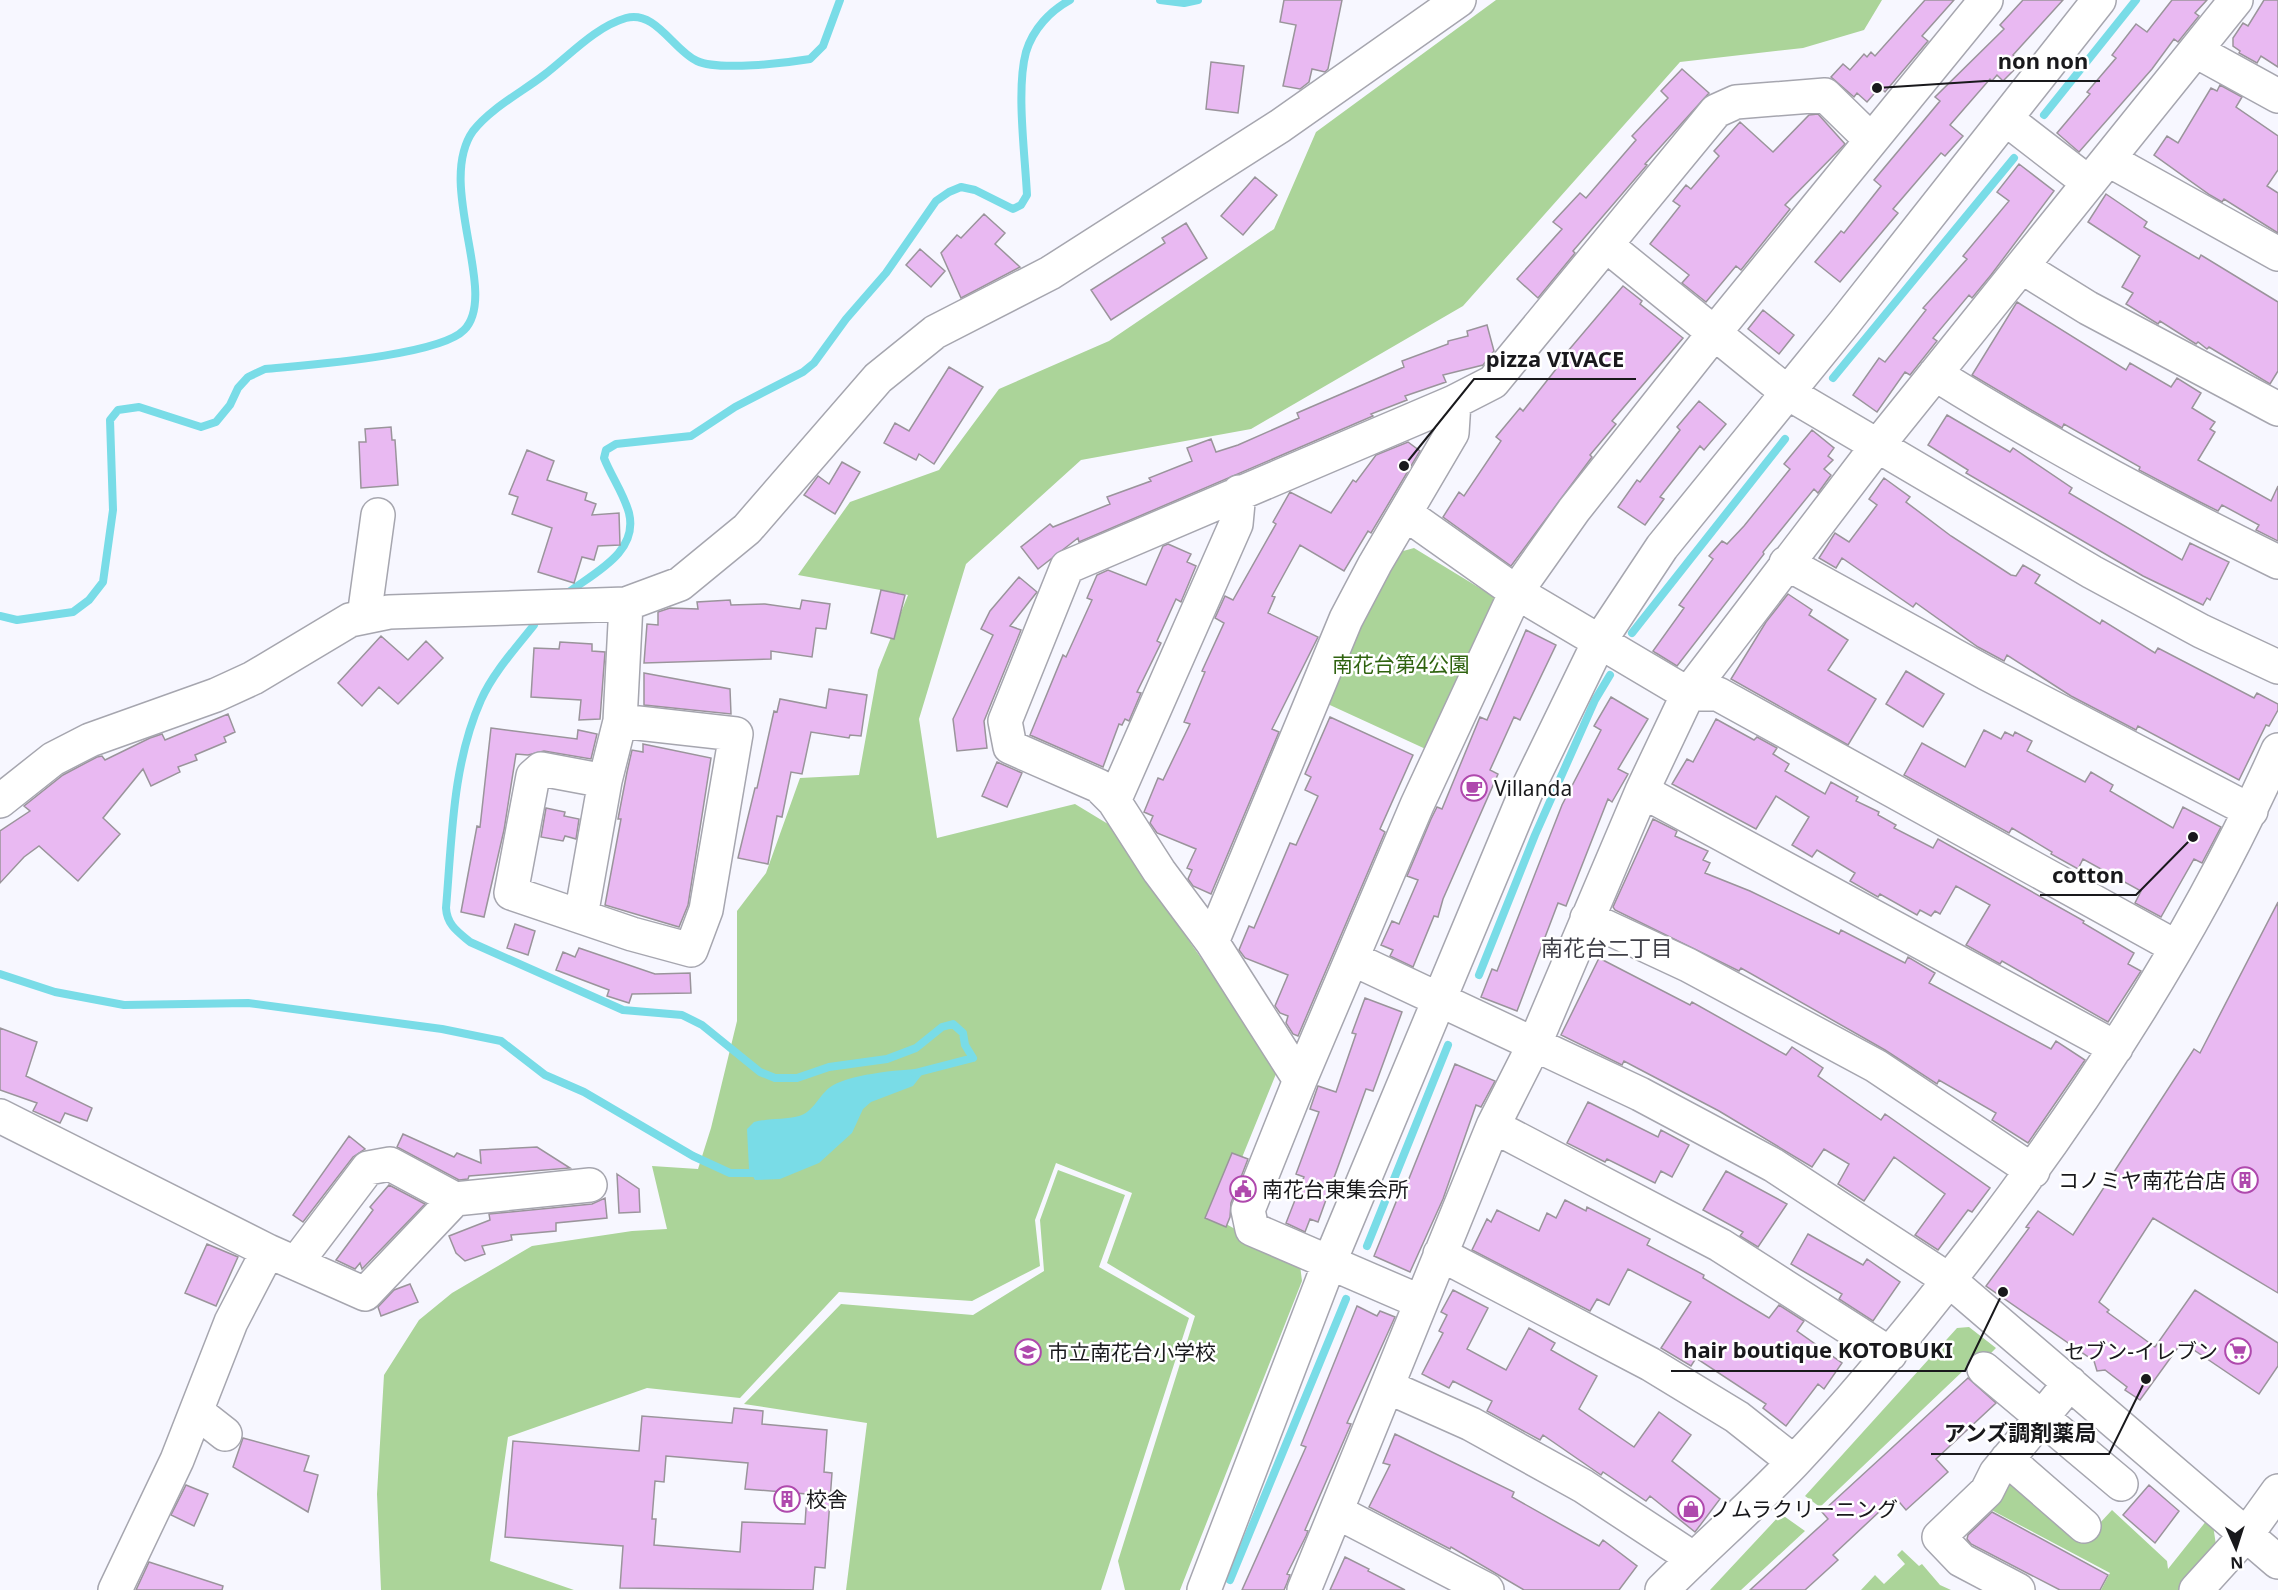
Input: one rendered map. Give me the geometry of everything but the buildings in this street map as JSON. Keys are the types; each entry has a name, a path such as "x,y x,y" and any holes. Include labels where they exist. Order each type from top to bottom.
{"street":[{"path":"0,801 53,759 90,740 216,695 253,678 350,620 389,612 626,604 680,584 747,529 878,378 935,332 1050,273 1280,126 1459,0"},
{"path":"1420,1302 1252,1229 1248,1210 1300,1080 1417,805 1516,592 1574,510 1715,332 1870,139 1986,0"},
{"path":"1203,1590 1330,1261 1526,792 1599,642 1662,547 1788,393 2099,0"},
{"path":"1304,1590 1493,1126 1535,1043 1642,791 1688,694 1786,562 1878,445 2236,0"},
{"path":"2196,51 2278,96"},
{"path":"1300,1080 1212,942 1159,871 1114,801 1100,786 1010,747 1005,721 1067,567 1454,402 1493,382 1716,111 1736,102 1825,95 1870,139"},
{"path":"2006,119 2099,172 2278,254"},
{"path":"1606,245 1788,393 2092,572 2201,631 2278,667"},
{"path":"2022,267 2088,308 2278,409"},
{"path":"1935,374 2015,424 2142,495 2278,562"},
{"path":"1212,942 1346,619 1375,564 1452,433 1454,402"},
{"path":"1114,801 1236,524 1239,492"},
{"path":"1406,514 1516,592 1688,694 1718,694 2176,947"},
{"path":"364,617 378,515"},
{"path":"1786,562 1986,673 2251,811"},
{"path":"581,916 605,781 620,721 626,604"},
{"path":"605,781 541,769 533,776 511,893 632,934 692,950 706,909 736,734 620,721"},
{"path":"1662,1590 1794,1462 1890,1354 2033,1171 2116,1048 2176,947 2251,811 2278,750"},
{"path":"1642,791 2116,1048"},
{"path":"1587,918 1688,965 1876,1066 2033,1171"},
{"path":"1353,959 1439,1002 1535,1043 1640,1094 1773,1165 1949,1280 2070,1383 2266,1543"},
{"path":"0,1116 282,1257 365,1294 455,1199"},
{"path":"1493,1126 1720,1245 1890,1354"},
{"path":"115,1590 177,1460 231,1322 282,1257 368,1168 390,1164 455,1199 590,1185"},
{"path":"1440,1254 1650,1364 1737,1417 1794,1462"},
{"path":"1984,1369 2121,1484"},
{"path":"2018,1590 1962,1560 1939,1537 1987,1491 1996,1473 2070,1383"},
{"path":"1388,1386 1471,1424 1583,1486 1694,1559"},
{"path":"197,1412 225,1434"},
{"path":"2007,1459 2084,1526"},
{"path":"2227,1590 2266,1543 2278,1491"},
{"path":"1337,1512 1487,1590"},
{"path":"2196,1590 2266,1543"}],"green space":[{"path":"1496,0 1882,0 1864,30 1803,48 1680,62 1463,306 1251,429 1081,460 966,564 919,719 937,838 1075,804 1108,824 1278,1069 1217,1219 1300,1265 1302,1281 1180,1590 1125,1590 1118,1561 1195,1316 1107,1263 1132,1193 1056,1163 1035,1220 1040,1266 972,1301 839,1292 740,1398 647,1388 508,1437 490,1561 574,1590 381,1590 377,1494 384,1375 419,1320 452,1293 532,1246 632,1231 667,1229 652,1166 698,1169 711,1128 737,1021 737,911 766,873 800,778 859,775 878,670 908,595 798,575 850,502 939,470 999,389 1109,341 1274,229 1316,132"},
{"name":"南花台第4公園","path":"1414,548 1496,598 1430,751 1319,700 1396,553"},
{"path":"1058,1170 1125,1195 1099,1267 1189,1318 1101,1590 846,1590 867,1423 744,1404 841,1304 973,1315 1044,1271 1040,1220"},
{"path":"1969,1327 1996,1348 1985,1359 1964,1370 1820,1507 1805,1496 1957,1328"},
{"path":"2012,1478 2086,1538 2112,1510 2167,1561 2168,1569 2207,1520 2213,1525 2216,1545 2178,1590 2101,1590 2110,1573 1982,1505"},
{"path":"1781,1514 1805,1531 1741,1590 1710,1590"},
{"path":"1902,1550 1919,1566 1922,1564 1940,1585 1951,1590 1861,1590 1875,1575 1884,1584 1905,1564 1897,1555"}],"water":[{"path":"922,1069 924,1072 913,1086 871,1102 863,1109 852,1133 819,1163 780,1179 755,1180 749,1169 747,1129 754,1122 804,1114 812,1108 825,1091 836,1083 859,1076"}],"waterway":[{"path":"0,616 17,620 73,612 89,600 103,582 113,510 110,420 118,410 139,407 201,427 216,422 248,377 265,369 401,353 450,339 464,330 473,313 475,291 463,208 461,180 463,154 473,131 480,123 544,75 583,42 615,22 637,17 655,25 688,56 707,64 736,66 799,61 810,59 823,46 840,0"},
{"path":"565,595 611,562 627,540 630,527 629,513 604,458 606,450 616,444 691,436 735,407 803,372 814,363 846,319 886,273 936,201 949,192 961,187 975,190 1013,209 1021,205 1027,195 1021,103 1026,52 1043,22 1070,0"},
{"path":"1160,0 1184,3 1198,0"},
{"path":"2044,115 2136,0"},
{"path":"1833,378 2014,158"},
{"path":"1632,633 1785,439"},
{"path":"534,625 505,661 486,690 471,725 464,750 455,802 446,908 448,919 454,928 470,942 623,1010 682,1015 702,1025 760,1072 775,1078 797,1078 829,1067 887,1059 916,1048 942,1027 953,1024 963,1033 965,1045 973,1058 915,1073"},
{"path":"1479,975 1535,835 1595,700 1610,675"},
{"path":"0,974 55,992 124,1005 248,1003 442,1029 501,1041 545,1075 584,1092 693,1156 730,1173 761,1173"},
{"path":"1367,1246 1448,1045"},
{"path":"1230,1580 1346,1299"}],"place":[{"name":"non non","path":"1877,88"},
{"name":"pizza VIVACE","path":"1404,466"},
{"name":"Villanda","path":"1474,788"},
{"name":"cotton","path":"2193,837"},
{"name":"コノミヤ南花台店","path":"2245,1180"},
{"name":"南花台東集会所","path":"1243,1189"},
{"name":"hair boutique KOTOBUKI","path":"2003,1292"},
{"name":"セブン-イレブン","path":"2238,1351"},
{"name":"市立南花台小学校","path":"1028,1352"},
{"name":"アンズ調剤薬局","path":"2146,1379"},
{"name":"校舎","path":"787,1499"},
{"name":"ノムラクリーニング","path":"1691,1509"}],"district":[{"name":"南花台二丁目","path":"1607,947"}]}
